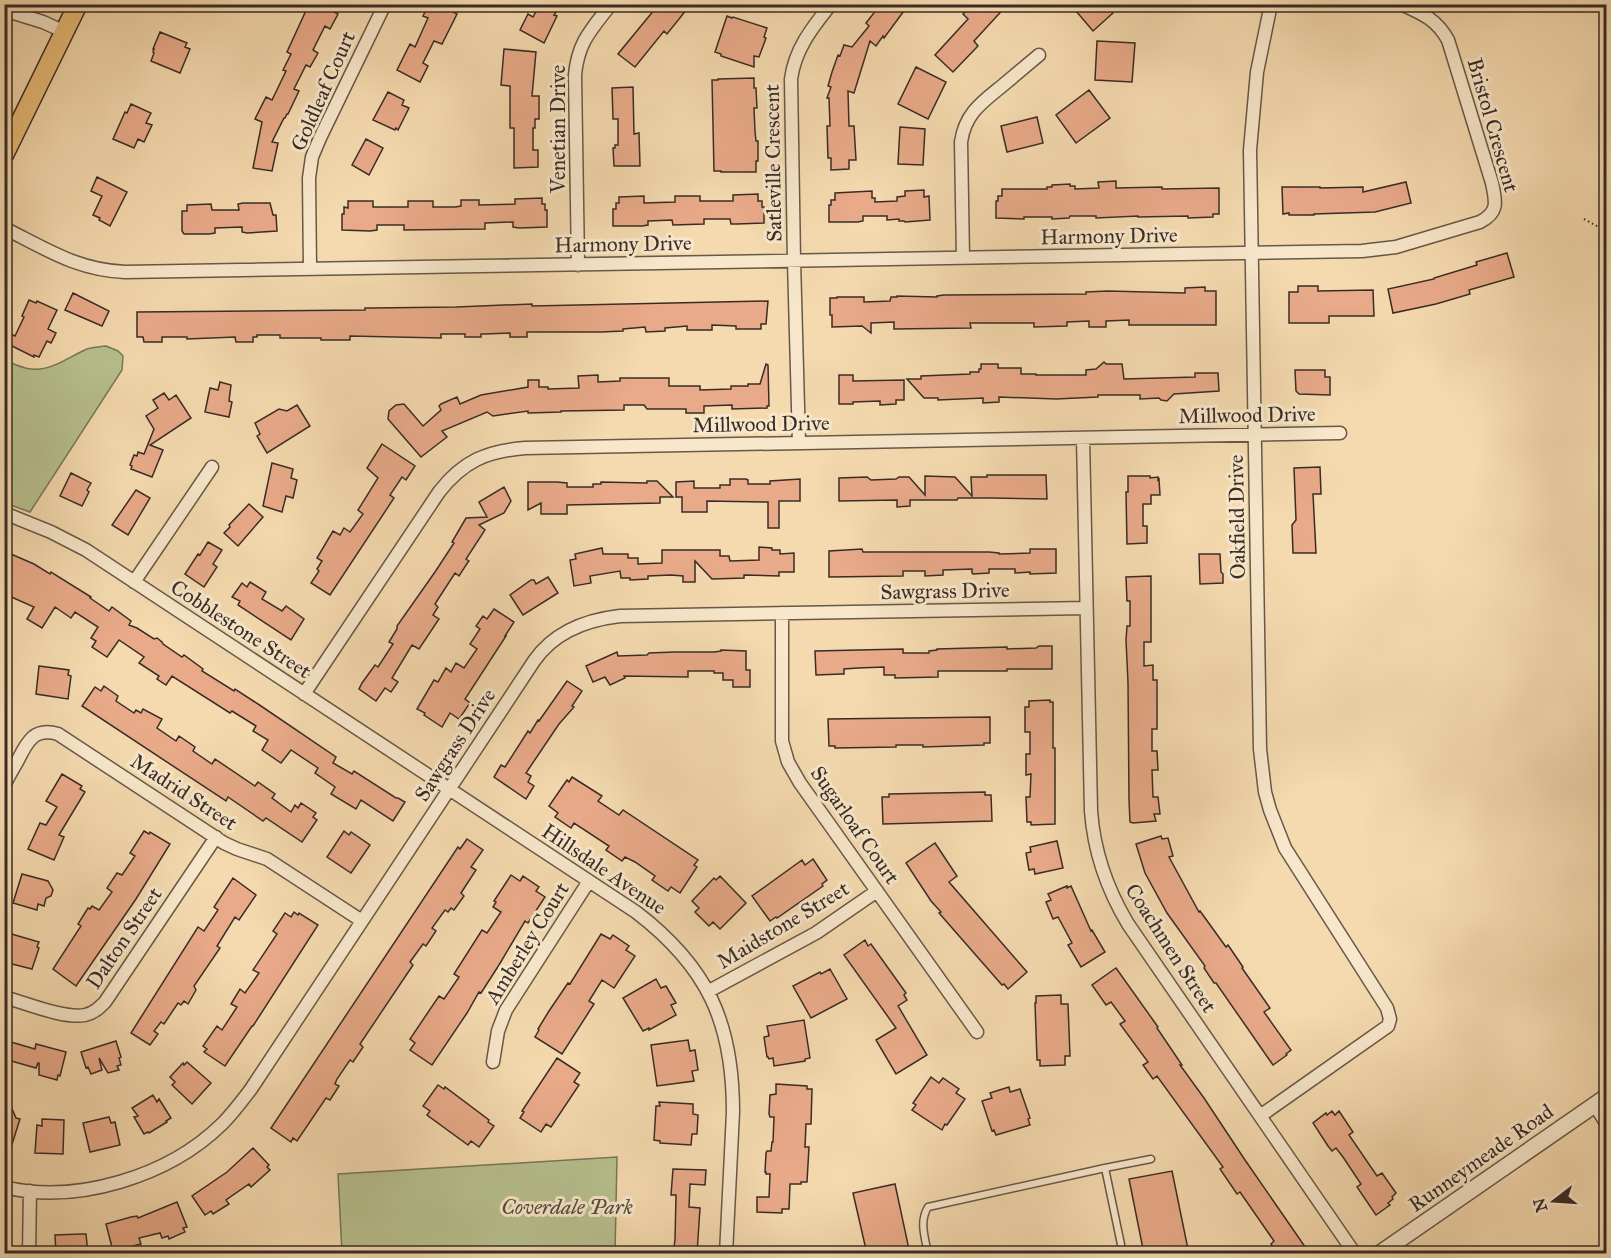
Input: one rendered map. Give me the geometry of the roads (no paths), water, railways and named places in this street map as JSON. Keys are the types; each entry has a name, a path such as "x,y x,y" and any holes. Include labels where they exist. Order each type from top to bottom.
{"main road":[{"path":"4,155 78,4"}],"street":[{"name":"Goldleaf Court","path":"310,269 309,178 312,157 385,4"},
{"name":"Venetian Drive","path":"578,265 574,75 578,54 586,36 611,4"},
{"name":"Satleville Crescent","path":"799,443 791,79 800,47 831,4"},
{"name":"Oakfield Drive","path":"1260,1116 1388,1026 1390,1019 1387,1008 1285,848 1270,810 1262,776 1250,150 1258,64 1271,4"},
{"name":"Bristol Crescent","path":"1252,253 1386,249 1468,226 1488,218 1493,212 1496,204 1492,183 1448,39 1436,23 1427,16 1401,4"},
{"path":"4,10 43,22 64,32"},
{"path":"963,258 961,142 964,127 972,112 981,103 1039,56"},
{"name":"Harmony Drive","path":"4,228 73,262 97,270 144,272 1252,253"},
{"name":"Millwood Drive","path":"304,694 439,492 453,475 474,461 492,453 525,448 1340,433"},
{"name":"Coachmen Street","path":"1083,438 1090,811 1094,840 1103,873 1114,900 1128,924 1355,1254"},
{"path":"134,582 212,467"},
{"name":"Cobblestone Street","path":"4,513 31,523 86,550 449,789"},
{"name":"Sawgrass Drive","path":"4,1187 60,1192 110,1185 133,1178 174,1160 210,1135 232,1114 251,1089 541,650 569,630 600,618 620,616 1086,608"},
{"name":"Sugarloaf Court","path":"782,613 781,729 784,752 788,762 800,783 977,1032"},
{"name":"Madrid Street","path":"4,786 30,740 40,733 52,733 65,738 232,847 267,859 362,921"},
{"name":"Hillsdale Avenue","path":"449,789 636,912 666,937 692,966 709,991 728,1047 733,1092 726,1254"},
{"name":"Dalton Street","path":"4,997 65,1015 84,1015 98,1009 105,1002 216,837"},
{"name":"Amberley Court","path":"493,1062 498,1031 506,1010 589,881"},
{"name":"Maidstone Street","path":"709,991 816,933 877,891"},
{"path":"1601,1101 1606,1123"},
{"name":"Runneymeade Road","path":"1379,1254 1601,1101"},
{"path":"29,1254 30,1191"}],"lane":[{"path":"928,1254 922,1225 927,1206 1151,1159"},
{"path":"1105,1168 1123,1254"}],"park label":[{"name":"Coverdale Park","path":"567,1207"}]}
